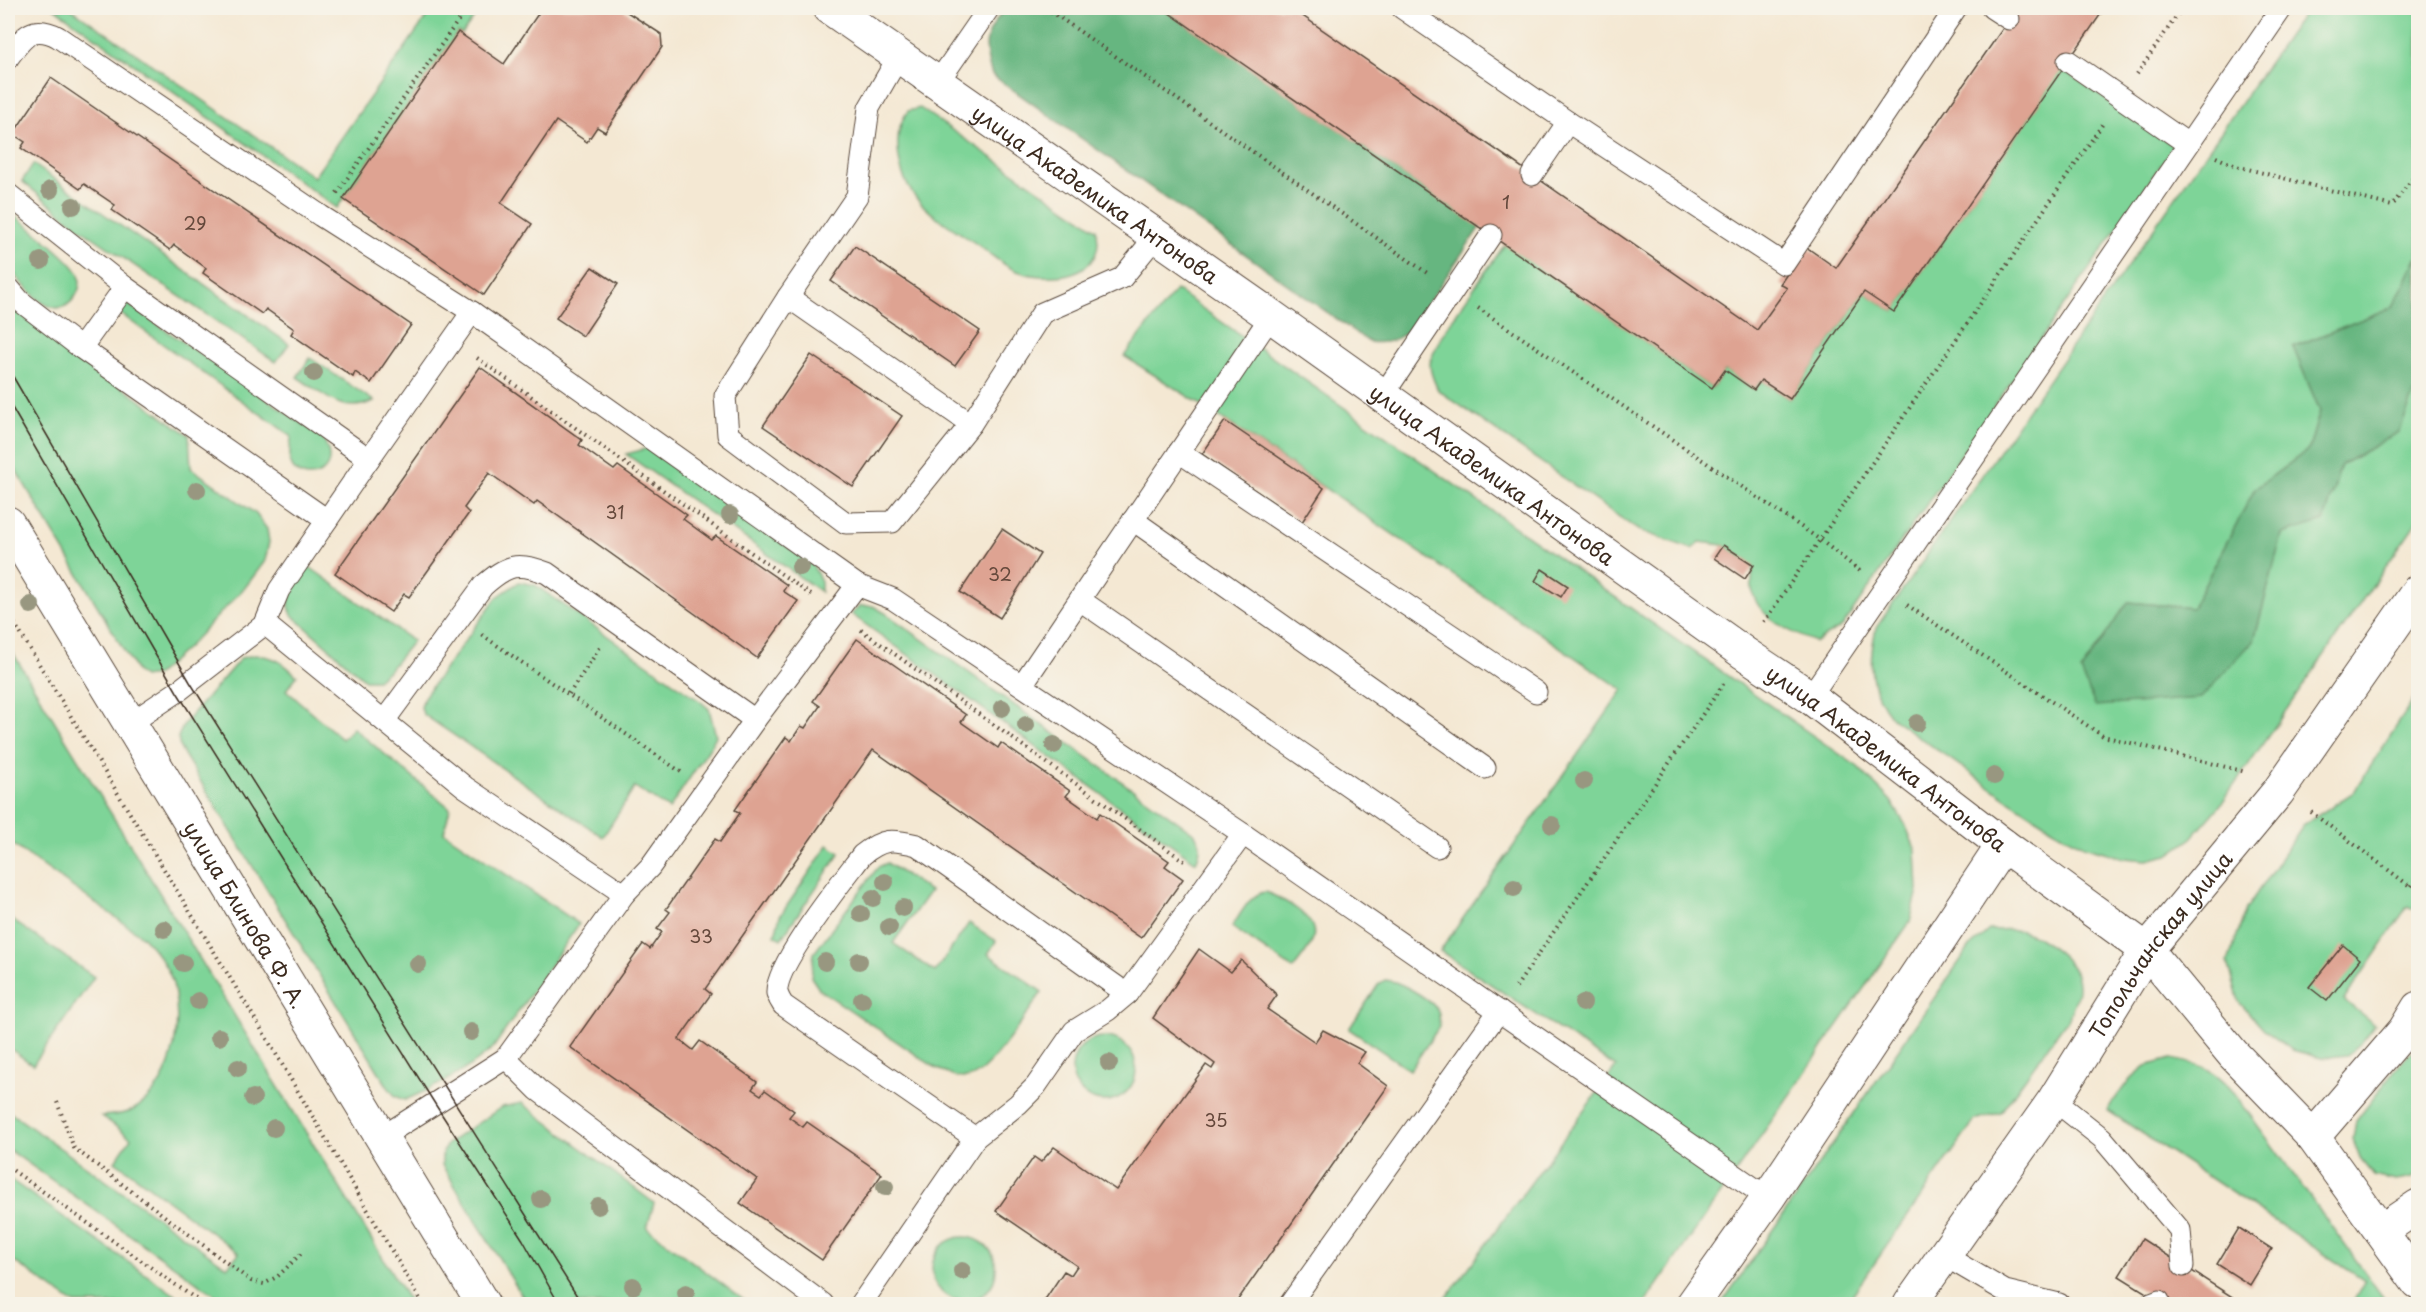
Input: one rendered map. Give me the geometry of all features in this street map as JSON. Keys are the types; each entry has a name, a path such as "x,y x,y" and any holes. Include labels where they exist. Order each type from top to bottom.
{"main road":[{"name":"улица Академика Антонова","path":"830,8 1383,395 1744,653 1810,697 2003,845 2147,950 2233,1054 2313,1137 2418,1282"},
{"name":"улица Блинова Ф. А.","path":"8,523 483,1305"},
{"name":"Топольчанская улица","path":"1910,1305 2054,1100 2147,950 2278,792 2418,591"},
{"path":"1693,1305 1768,1198 2003,845"},
{"path":"2313,1137 2414,1024"},
{"path":"2381,1231 2418,1206"}],"lane":[{"path":"938,82 989,8"},
{"path":"1402,8 1568,122 1784,264 1956,8"},
{"path":"1810,697 2282,8"},
{"path":"8,58 19,42 32,31 45,30 58,37 321,216 472,312 857,585 893,599 1243,834 1768,1198"},
{"path":"899,56 869,108 857,196 724,396 728,435 846,523 892,522 971,424 1042,314 1122,278 1156,236"},
{"path":"2068,61 2188,144"},
{"path":"1532,175 1568,122"},
{"path":"8,194 124,287 369,459"},
{"path":"1383,395 1491,235"},
{"path":"8,287 20,301 81,348 327,520"},
{"path":"81,348 124,287"},
{"path":"788,297 971,424"},
{"path":"129,724 177,692 265,624 279,590 472,312"},
{"path":"1022,685 1271,316"},
{"path":"1179,452 1536,692"},
{"path":"1133,520 1485,768"},
{"path":"384,721 483,586 504,568 526,565 547,573 755,720"},
{"path":"382,1137 506,1058 624,894 650,867 755,720 857,585"},
{"path":"1080,600 1437,847"},
{"path":"265,624 465,787 624,894"},
{"path":"861,1305 975,1138 1018,1104 1036,1086 1074,1031 1108,1010 1127,994 1243,834"},
{"path":"975,1138 783,1005 777,992 790,956 862,855 877,843 896,840 917,845 1127,994"},
{"path":"1290,1305 1499,1011"},
{"path":"506,1058 538,1090 823,1305"},
{"path":"2054,1100 2102,1138 2180,1230 2183,1266"},
{"path":"1945,1256 2005,1291 2059,1305"}],"path":[{"path":"321,216 467,8"},
{"path":"1046,8 1453,291 1819,539 1884,589 2103,736 2246,772"},
{"path":"1499,1011 2182,8"},
{"path":"2188,144 2236,166 2392,206 2418,171"},
{"path":"452,340 1210,879"},
{"path":"8,613 266,1037 423,1305"},
{"path":"459,619 706,789"},
{"path":"569,694 616,622"},
{"path":"2311,812 2411,887 2418,877"},
{"path":"57,1102 74,1148 251,1281 264,1284 278,1276 304,1251"},
{"path":"8,1167 203,1305"}],"green space":[{"path":"54,8 70,8 314,177 433,8 481,8 462,34 458,32 337,208"},
{"path":"1005,8 1162,8 1480,227 1411,328 1392,341 1369,342 992,75 987,55 987,40 993,25"},
{"path":"2307,8 2418,8 2418,256 2393,307 2293,347 2320,411 2309,449 2255,489 2192,608 2128,602 2254,640 2282,534 2324,521 2341,465 2399,432 2418,384 2418,520 2219,807 2192,838 2168,855 2147,860 2124,858 2084,846 2064,836 1892,718 1878,697 1872,676 1872,653 1876,628"},
{"path":"2062,69 2174,146 1842,627 1816,642 1777,623 1760,608 1752,589 1753,565 1723,545 1700,542 1692,549 1638,530 1438,390 1430,368 1433,353 1451,322 1505,244 1712,388 1725,370 1754,390 1761,380 1790,399 1864,292 1894,312"},
{"path":"920,108 1096,229 1098,245 1094,258 1085,267 1060,276 1030,275 1006,266 923,206 906,182 898,149 898,134 903,120 908,111"},
{"path":"33,164 289,344 276,362 78,227 22,181"},
{"path":"8,210 75,268 80,281 78,292 66,306 57,308 38,300 8,267"},
{"path":"2418,256 2418,384 2399,432 2341,465 2324,521 2282,534 2254,640 2201,698 2095,706 2081,671 2128,602 2192,608 2255,489 2309,449 2320,411 2293,347 2393,307"},
{"path":"1176,290 1858,767 1891,801 1905,824 1916,851 1918,890 1910,922 1644,1304 1442,1304 1616,1067 1440,951 1623,690 1208,409 1124,356"},
{"path":"8,302 30,322 189,435 191,468 256,514 267,529 269,542 265,561 247,585 190,645 157,675 143,677 137,672 8,457"},
{"path":"126,303 322,437 328,451 329,462 325,469 310,476 295,471 290,461 291,436 118,312"},
{"path":"310,358 374,401 352,406 333,401 325,396 297,377"},
{"path":"649,448 812,564 821,581 821,592 626,454"},
{"path":"308,566 413,641 390,669 377,680 365,680 292,615 289,602 292,589"},
{"path":"519,582 535,585 709,709 716,736 669,809 635,787 603,837 423,714 421,707 424,697 497,597"},
{"path":"860,606 873,606 885,613 1195,834 1200,847 1196,862 851,614"},
{"path":"8,645 411,1304 228,1304 8,1149 8,1111 227,1267 239,1253 115,1161 131,1138 102,1116 122,1114 133,1110 147,1100 166,1072 172,1056 177,1021 174,988 166,967 143,937 8,841"},
{"path":"254,655 273,658 292,671 297,676 286,690 342,739 353,728 450,808 444,832 579,924 493,1048 451,1078 405,1100 395,1096 388,1087 180,748 178,737 184,724 241,658"},
{"path":"2418,693 2418,912 2407,907 2344,1000 2375,1025 2362,1042 2347,1055 2321,1058 2292,1050 2264,1030 2239,1002 2228,962 2246,909 2303,825 2354,792"},
{"path":"828,845 840,853 781,939 775,935 780,916"},
{"path":"887,863 930,891 893,943 935,972 969,923 996,941 988,954 1042,992 989,1064 971,1077 958,1077 936,1068 819,989 811,977 814,953 878,867"},
{"path":"1266,892 1298,910 1305,916 1313,930 1310,946 1293,969 1232,927 1250,900"},
{"path":"8,917 94,977 33,1065 8,1047"},
{"path":"1989,930 2014,930 2030,934 2057,951 2072,967 2078,988 2067,1020 2001,1112 1975,1120 1846,1304 1721,1304 1969,948"},
{"path":"1385,980 1405,986 1420,995 1436,1008 1439,1015 1439,1027 1410,1070 1349,1029 1378,985"},
{"path":"1098,1037 1110,1037 1127,1046 1134,1057 1136,1069 1134,1081 1127,1092 1110,1101 1098,1101 1086,1096 1077,1087 1072,1075 1072,1063 1077,1051 1086,1042"},
{"path":"2418,1049 2418,1174 2412,1178 2396,1181 2374,1176 2361,1160 2353,1139 2356,1121 2407,1054"},
{"path":"2171,1059 2191,1063 2211,1071 2231,1089 2388,1304 2352,1304 2365,1281 2107,1110 2129,1080 2146,1066"},
{"path":"522,1103 654,1203 647,1228 749,1304 527,1304 442,1165 442,1154 447,1144 502,1107"},
{"path":"8,1178 188,1304 75,1304 8,1257"},
{"path":"958,1237 970,1237 987,1246 994,1257 996,1269 994,1281 987,1292 970,1301 958,1301 946,1296 937,1287 932,1275 932,1263 937,1251 946,1242"}],"building":[{"path":"542,8 621,8 661,34 662,47 605,132 597,127 587,142 556,121 501,203 532,224 484,295 343,199 458,32 504,64"},
{"path":"1162,8 1291,8 1757,330 1787,288 1780,284 1806,247 1836,268 2017,8 2105,8 1894,312 1864,292 1790,399 1761,380 1754,390 1725,370 1712,388"},
{"path":"51,78 411,325 371,383 355,372 353,377 291,334 294,329 266,309 262,314 203,273 206,268 174,245 170,250 112,210 115,205 84,184 80,189 21,148 25,142 13,134"},
{"path":"855,246 980,331 955,366 831,281"},
{"path":"592,267 618,284 583,336 556,318"},
{"path":"811,355 902,416 853,487 763,426"},
{"path":"480,367 582,440 579,445 614,470 618,466 687,515 683,519 712,540 716,536 787,585 783,591 798,601 757,658 537,501 534,505 489,473 464,508 469,513 409,597 404,594 391,612 335,573"},
{"path":"1225,421 1324,488 1302,522 1202,454"},
{"path":"1002,529 1040,554 1000,618 960,592"},
{"path":"1723,545 1754,565 1745,579 1714,558"},
{"path":"1542,569 1568,586 1561,597 1535,581"},
{"path":"857,639 966,715 961,722 998,748 1001,743 1070,791 1066,796 1097,818 1100,813 1169,861 1165,866 1183,879 1141,938 873,750 705,989 711,994 679,1039 693,1050 700,1041 757,1082 752,1089 761,1095 765,1090 794,1111 789,1117 803,1127 807,1122 882,1174 822,1260 740,1203 757,1179 570,1047 643,944 650,949 662,932 657,929 670,912 666,909 715,839 720,842 740,813 735,810 786,737 791,741 801,726 805,728 820,706 813,701"},
{"path":"2343,945 2360,959 2327,1001 2309,987"},
{"path":"1199,949 1231,972 1241,960 1277,995 1267,1009 1315,1042 1323,1030 1365,1052 1357,1063 1388,1086 1235,1304 1042,1304 1064,1271 1071,1275 1077,1266 996,1211 1034,1157 1041,1162 1054,1147 1116,1190 1206,1065 1212,1069 1215,1064 1153,1018"},
{"path":"2239,1228 2272,1249 2250,1285 2217,1264"},
{"path":"2142,1239 2237,1300 2234,1304 2164,1304 2119,1276"}],"tram line":[{"path":"8,368 190,682 582,1304"},
{"path":"8,401 177,692 435,1104 523,1240 559,1304"}]}
